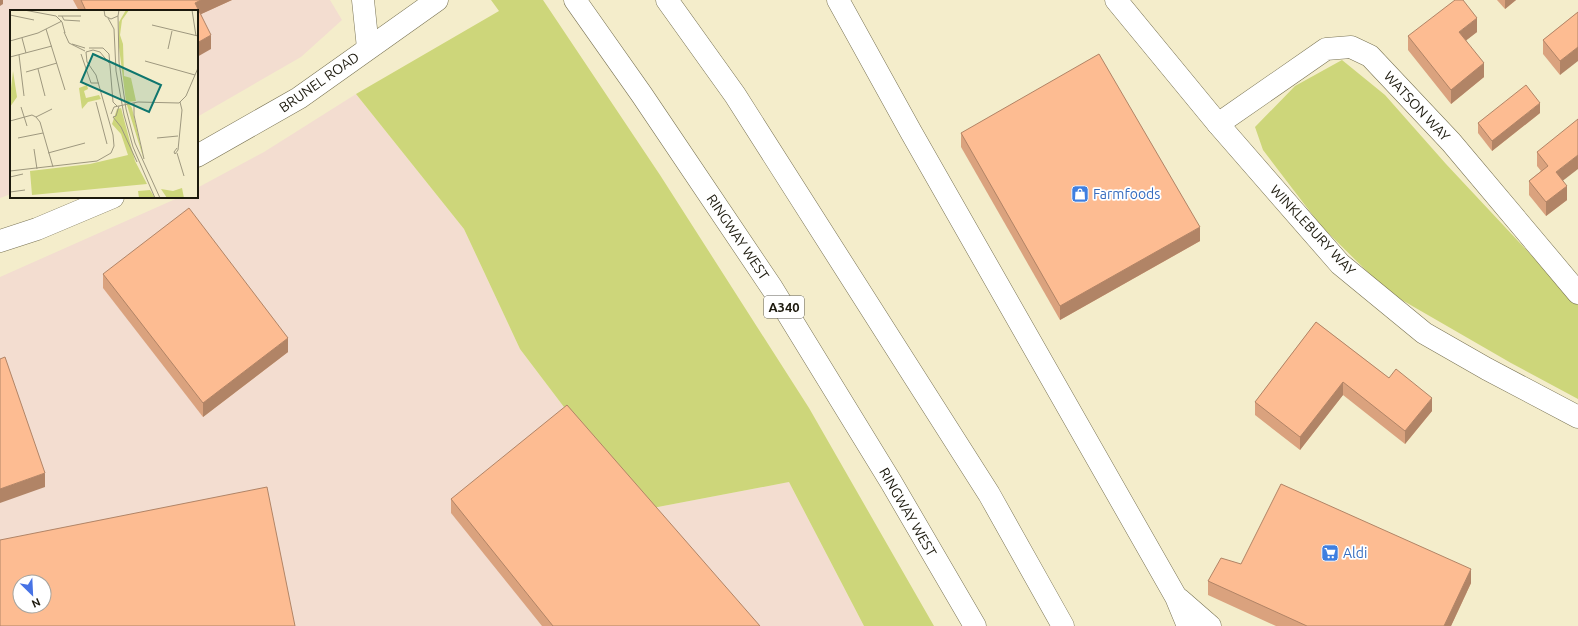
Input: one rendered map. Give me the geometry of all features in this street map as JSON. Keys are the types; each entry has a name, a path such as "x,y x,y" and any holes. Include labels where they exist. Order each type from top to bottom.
{"street":[{"path":"363,0 368,48"},
{"name":"BRUNEL ROAD","path":"198,155 299,98 437,0"},
{"name":"RINGWAY WEST","path":"575,0 642,95 772,288 891,482 975,626"},
{"path":"667,0 735,95 985,488 1063,626"},
{"name":"WINKLEBURY WAY","path":"1116,0 1218,124 1340,264 1392,308 1430,336 1487,370 1578,417"},
{"path":"840,2 911,132 1176,597 1188,626"},
{"name":"WATSON WAY","path":"1218,124 1326,49 1351,47 1370,56 1451,142 1578,293"},
{"path":"0,241 37,229 111,198"},
{"path":"1176,597 1210,626"}],"shaded area":[{"path":"0,0 330,0 342,20 301,57 198,116 198,10 10,10 10,194 0,198"},
{"path":"356,94 464,229 520,349 642,510 789,482 864,626 0,626 0,277 178,198 198,198 198,187 264,152"}],"green space":[{"path":"491,0 543,0 660,175 809,408 934,626 864,626 789,482 642,510 520,349 464,229 356,94 499,11"},
{"path":"1342,60 1385,95 1446,164 1578,305 1578,399 1511,363 1388,292 1321,226 1263,150 1255,127 1295,86"}],"building":[{"path":"81,0 201,0 195,3 211,35 198,42 198,10 86,10"},
{"path":"1455,0 1463,0 1477,18 1459,32 1484,63 1451,90 1408,36"},
{"path":"1578,12 1578,47 1560,61 1543,40"},
{"name":"Farmfoods","path":"1099,54 1200,227 1060,306 961,133"},
{"path":"1526,85 1540,103 1492,141 1478,123"},
{"path":"1578,119 1578,155 1556,172 1567,186 1546,202 1529,181 1548,166 1537,152"},
{"path":"189,208 288,338 203,403 103,274"},
{"path":"1316,322 1389,378 1396,369 1432,398 1405,431 1343,382 1300,437 1255,402"},
{"path":"5,357 45,473 0,489 0,359"},
{"path":"567,405 760,626 553,626 451,499"},
{"name":"Aldi","path":"1281,484 1471,569 1444,626 1307,626 1208,581 1221,558 1241,564"},
{"path":"267,487 295,626 0,626 0,540"}],"place":[{"name":"Farmfoods","path":"1080,194"},
{"name":"Aldi","path":"1330,553"}]}
